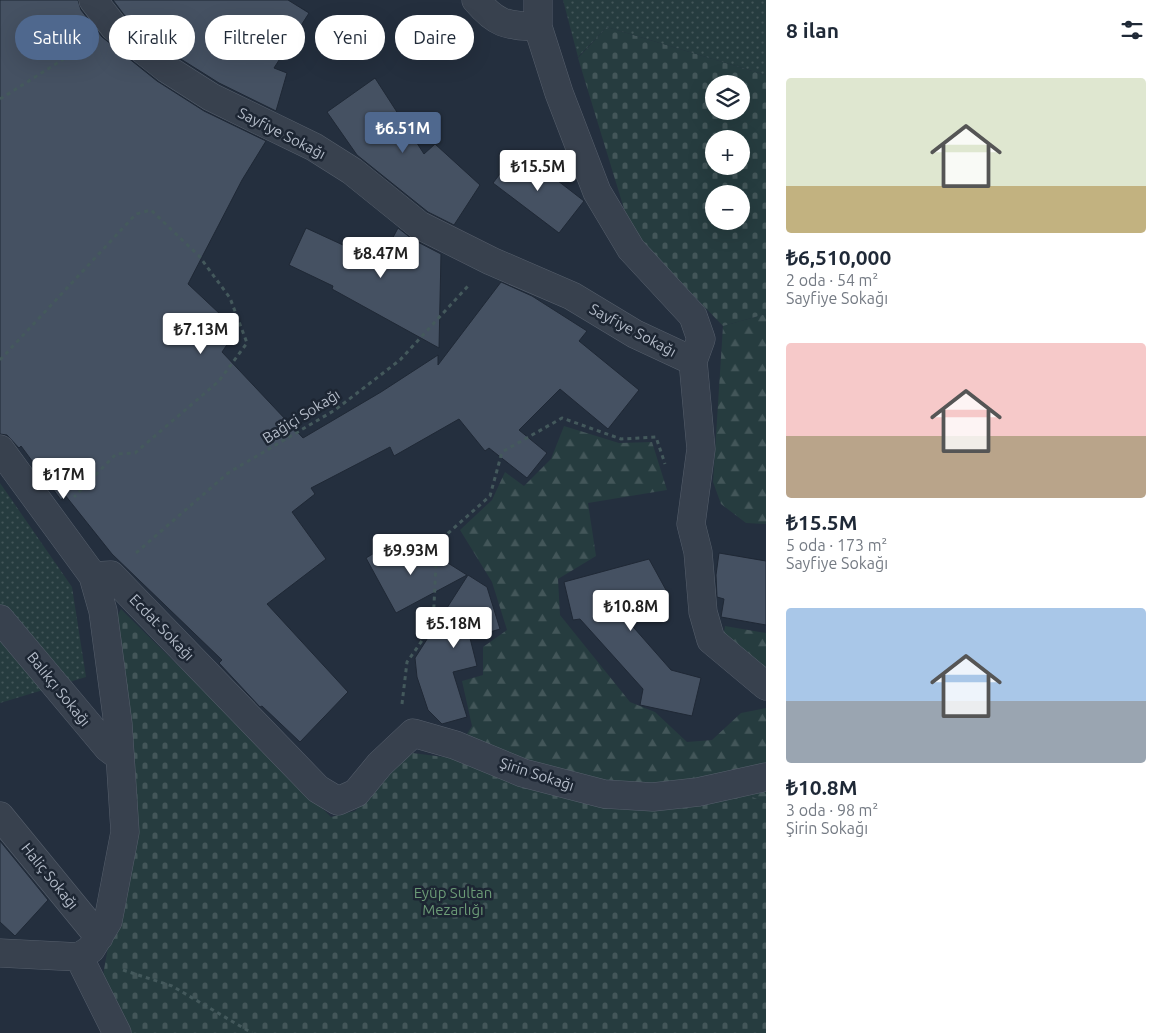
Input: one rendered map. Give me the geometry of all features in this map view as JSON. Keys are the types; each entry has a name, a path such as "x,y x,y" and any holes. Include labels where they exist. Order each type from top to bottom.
{"street":[{"name":"Sayfiye Sokağı","path":"93,0 109,21"},
{"path":"476,0 498,22 538,27"},
{"path":"538,0 538,27 560,93 597,192 631,249 693,316 701,339 693,361 701,449 691,524 698,552 703,612 711,640 766,686"},
{"name":"Sayfiye Sokağı","path":"156,60 211,98 314,147 352,171 419,225 491,262 572,296 635,334 693,361"},
{"name":"Ecdat Sokağı","path":"0,449 51,519 102,575 318,789 338,801"},
{"path":"0,953 79,957 91,949 108,921 125,832 120,757 103,611 102,575"},
{"name":"Balıkçı Sokağı","path":"0,618 108,748 120,757"},
{"name":"Şirin Sokağı","path":"338,801 356,793 380,764 413,734 455,745 523,773 604,794 653,797 698,792 766,777"},
{"name":"Haliç Sokağı","path":"0,816 99,936"},
{"path":"79,957 117,1033"}],"path":[{"path":"0,99 109,30"},
{"path":"0,360 136,214 151,210 199,256 230,298 247,343 220,380 136,453 116,454 51,519"},
{"name":"Bağiçi Sokağı","path":"102,575 228,473 335,410 400,360 491,262"},
{"path":"402,706 407,662 433,625 437,543 490,496 502,452 562,418 621,439 656,437 667,470"},
{"path":"79,957 172,986 252,1033"}],"green space":[{"path":"563,0 766,0 766,75 607,27 578,57"},
{"path":"607,27 766,75 766,314 723,326 642,242 625,212 578,58"},
{"path":"766,314 766,524 746,523 721,504 713,482 723,326"},
{"path":"564,426 619,443 652,442 667,490 588,503 596,556 558,579 560,615 630,702 655,712 687,742 712,740 741,713 766,708 766,768 697,783 600,786 528,766 465,737 472,726 462,681 483,675 483,647 507,630 492,582 460,530 492,500 505,472 524,486 551,459"},
{"path":"0,483 72,587 86,677 0,703"},
{"name":"Eyüp Sultan Mezarlığı","path":"121,609 331,817 355,811 382,778 413,753 451,758 557,796 677,809 748,795 766,803 766,1033 131,1033 102,981 108,947 139,831 116,618"},
{"path":"725,626 766,633 766,671 723,639"},
{"path":"766,785 766,803 748,795"}],"building":[{"path":"0,0 78,0 85,15 15,15 15,60 99,60 99,33 109,43 109,60 131,60 157,81 204,111 266,141 242,180 188,284 237,330 222,352 303,438 381,392 438,355 438,365 501,282 532,296 587,331 579,341 639,390 608,429 560,389 519,430 547,453 527,478 489,448 485,451 459,419 394,456 390,447 311,488 315,494 292,512 326,559 267,604 348,692 300,742 262,706 260,707 219,663 222,660 112,554 65,495 61,500 21,446 19,448 7,435 0,434"},
{"path":"113,0 288,0 309,13 305,19 305,15 205,15 205,60 279,60 274,68 287,73 276,111 219,83 182,60 195,60 195,15 124,15"},
{"path":"375,78 424,154 435,144 480,185 454,225 428,212 357,155 327,112"},
{"path":"518,150 584,201 559,233 493,183"},
{"path":"306,228 380,262 398,228 412,239 441,254 439,348 332,289 333,286 289,265"},
{"path":"394,541 408,569 432,553 467,575 396,613 366,558"},
{"path":"719,553 766,561 766,625 721,617 724,599 717,597 716,575"},
{"path":"649,559 666,590 620,612 671,670 701,678 692,716 640,705 643,689 580,619 573,620 564,582"},
{"path":"468,575 487,587 500,629 470,638 477,666 453,672 467,717 442,724 428,710 417,677 415,658"},
{"path":"0,841 48,900 15,936 0,922"}]}
